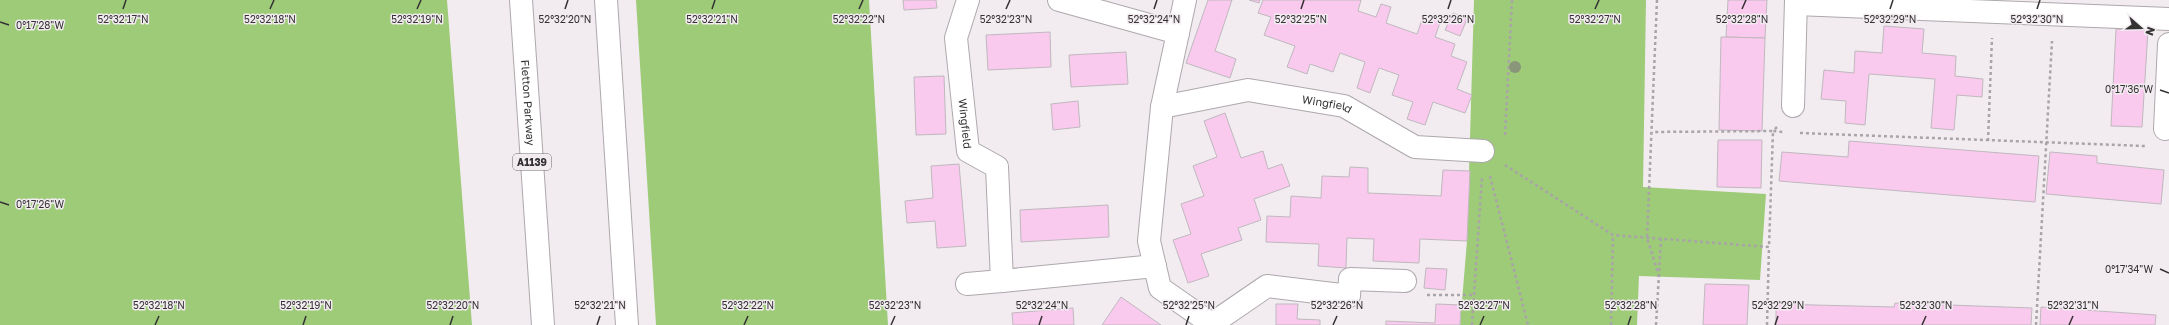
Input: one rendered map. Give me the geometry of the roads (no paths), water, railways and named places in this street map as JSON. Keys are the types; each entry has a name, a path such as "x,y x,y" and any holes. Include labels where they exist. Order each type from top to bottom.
{"main road":[{"name":"Fletton Parkway","path":"521,0 543,325"},
{"path":"606,0 627,325"},
{"name":"Wingfield","path":"968,0 956,38 968,151 997,167 1002,281"},
{"path":"1059,0 1178,33"},
{"path":"1185,0 1162,107 1149,241 1160,288 1213,324 1268,286 1349,296 1350,279 1405,281"},
{"path":"1793,106 1796,2 2169,20"},
{"path":"2165,129 2169,44"},
{"name":"Wingfield","path":"1162,107 1248,90 1344,106 1415,147 1483,150"},
{"path":"967,284 1155,266"}]}
